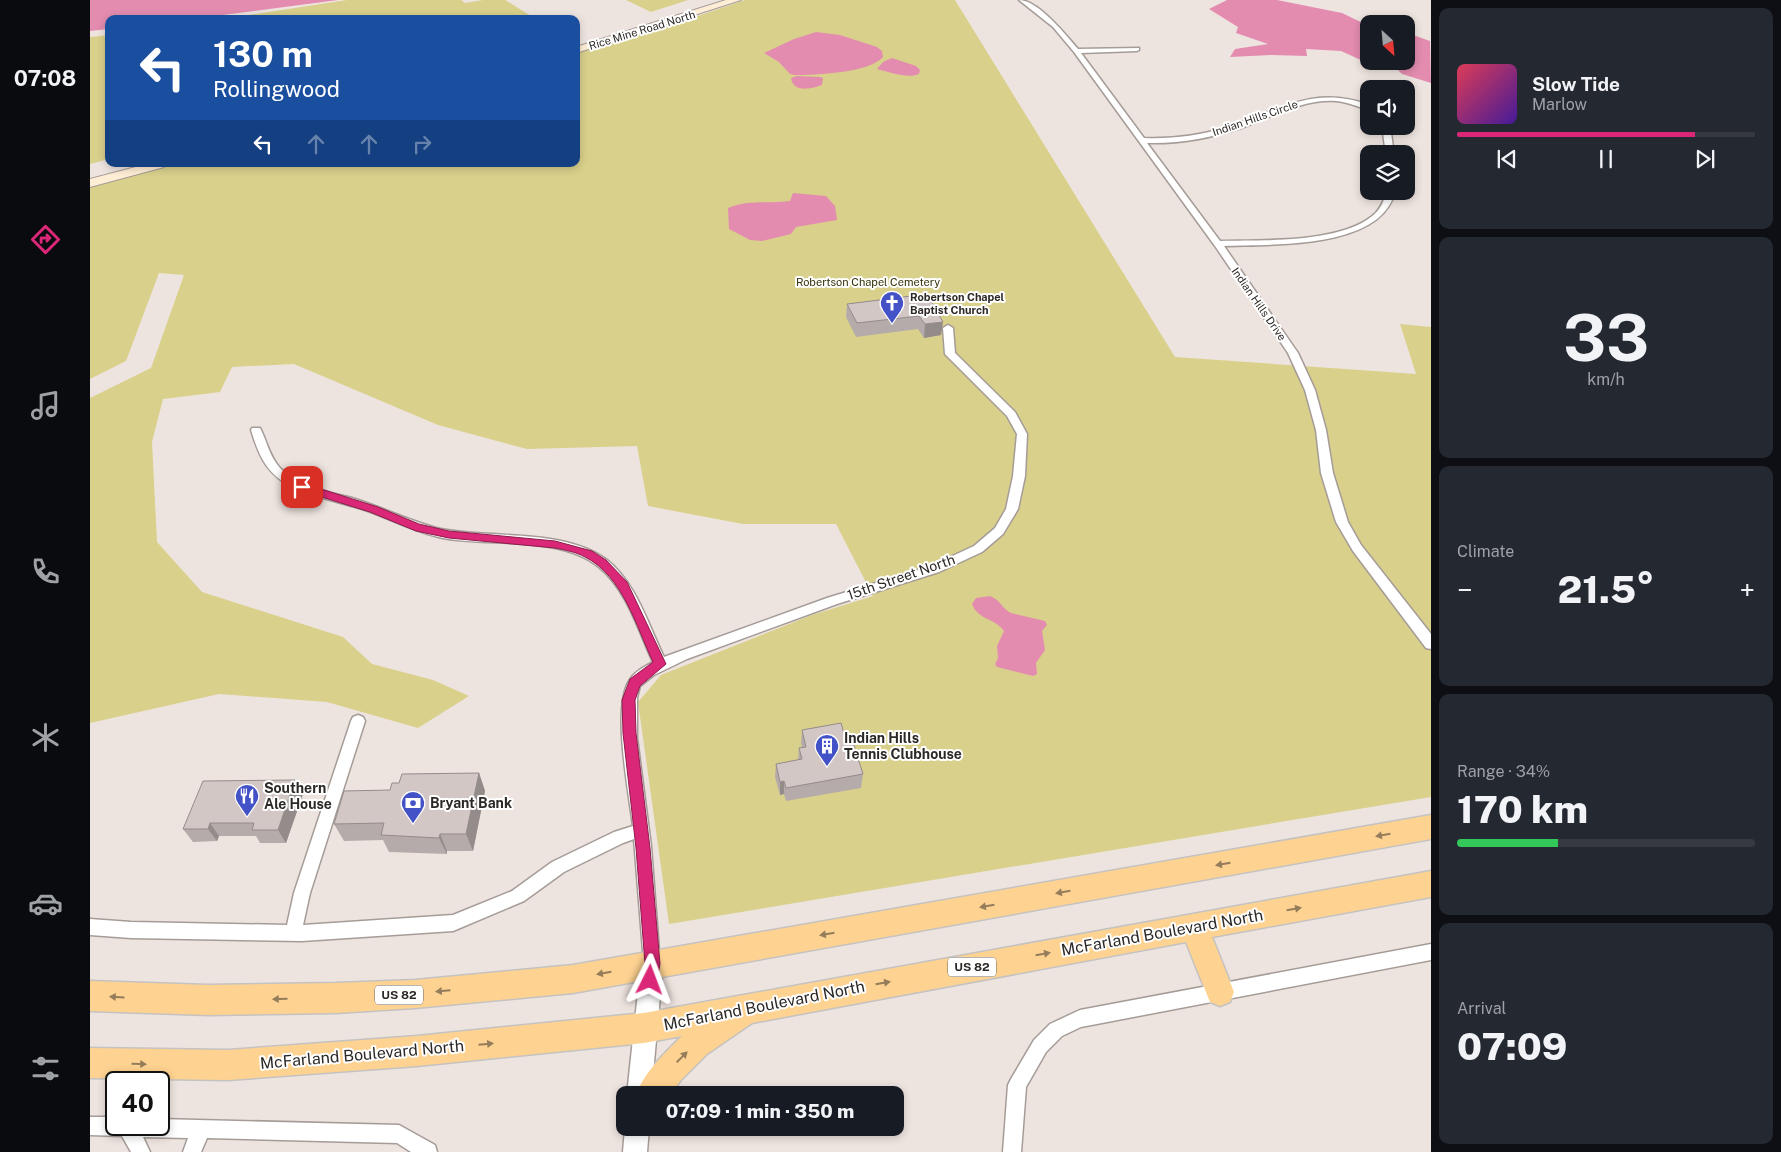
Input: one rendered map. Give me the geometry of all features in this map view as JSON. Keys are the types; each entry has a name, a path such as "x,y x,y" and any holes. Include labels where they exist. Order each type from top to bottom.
{"highway":[{"name":"US 82","path":"90,996 262,999 415,994 573,979 1431,827"},
{"name":"McFarland Boulevard North","path":"90,1063 228,1065 417,1051 644,1028 749,1007 1431,884"},
{"path":"1194,927 1220,992"},
{"path":"658,1086 670,1069 696,1043 749,1007"}],"main road":[{"name":"Rice Mine Road North","path":"580,49 736,0"},
{"path":"90,183 149,167"}],"street":[{"name":"Indian Hills Drive","path":"1022,0 1055,26 1076,51 1218,244 1293,353 1310,390 1321,430 1327,473 1342,522 1367,562 1431,644"},
{"path":"1076,51 1137,49"},
{"name":"Indian Hills Circle","path":"1140,140 1151,141 1203,136 1238,126 1304,101 1322,98 1360,104"},
{"path":"1218,244 1323,237 1355,230 1371,222 1390,200"},
{"name":"15th Street North","path":"652,964 641,830 629,733 628,700 634,683 660,664 823,604 935,569 978,549 999,530 1012,509 1019,476 1022,434 1011,414 950,354 948,328"},
{"path":"256,430 271,466 290,481 302,487 374,509 416,527 449,534 555,544 588,554 613,573 622,585 660,664"},
{"path":"293,933 302,893 358,721"},
{"path":"90,927 131,930 293,933 453,923 518,896 567,862 619,837 641,830"},
{"path":"1012,1152 1017,1085 1033,1055 1056,1030 1080,1019 1431,952"},
{"path":"640,1086 644,1028 652,964"},
{"path":"90,1126 105,1126"},
{"path":"170,1128 399,1134 428,1152"},
{"path":"192,1152 201,1129"},
{"path":"132,1136 141,1152"},
{"path":"635,1152 636,1136"}],"green space":[{"path":"347,0 461,0 465,3 483,0 505,0 529,15 248,15"},
{"path":"626,0 688,0 651,12"},
{"name":"Robertson Chapel Cemetery","path":"745,0 955,0 1175,357 1416,374 1400,324 1431,327 1431,797 669,924 638,702 661,675 812,615 873,596 836,524 743,524 648,506 637,446 527,449 438,425 294,364 232,367 220,392 163,399 152,442 157,542 202,592 343,637 372,664 433,680 469,696 418,728 327,702 219,694 90,723 90,398 151,368 184,275 159,273 126,361 90,379 90,187 165,167 580,167 580,52 665,27"},
{"path":"105,35 105,160 90,164 90,37"}],"shaded area":[{"path":"90,0 338,0 223,15 105,15 105,29 90,31"},
{"path":"1227,0 1277,0 1342,13 1360,22 1360,60 1341,51 1306,49 1307,56 1230,57 1235,49 1268,44 1236,33 1238,27 1209,9"},
{"path":"816,32 840,35 877,47 882,51 883,57 867,67 855,70 828,74 794,75 790,74 779,62 764,53 794,39"},
{"path":"1415,36 1430,41 1431,83 1402,74 1398,70 1415,70"},
{"path":"892,58 916,66 920,70 919,74 910,76 877,69 883,62"},
{"path":"797,76 823,78 822,85 813,88 799,88 792,83 791,78"},
{"path":"793,193 826,196 835,206 837,220 796,227 791,234 762,241 750,240 729,229 728,208 751,203 790,201"},
{"path":"990,596 1011,613 1045,621 1047,625 1042,631 1045,650 1036,663 1037,674 1033,676 997,667 995,664 998,658 997,646 1004,631 978,613 972,604 976,598"}],"building":[{"path":"927,294 943,322 925,324 919,316 857,323 847,304"},
{"name":"Indian Hills Tennis Clubhouse","path":"841,723 846,740 852,739 863,774 786,788 784,781 780,782 776,764 802,759 799,748 806,747 802,730"},
{"path":"479,773 466,834 440,834 439,838 381,835 384,823 334,824 344,791 390,790 392,783 399,783 402,774"},
{"path":"295,780 278,830 252,830 254,823 210,823 208,829 183,829 203,781"}],"place":[{"name":"Robertson Chapel Baptist Church","path":"892,324"},
{"name":"Indian Hills Tennis Clubhouse","path":"827,767"},
{"name":"Southern Ale House","path":"247,817"},
{"name":"Bryant Bank","path":"413,824"}],"route":[{"path":"302,487 374,509 416,527 449,534 555,544 573,548 588,554 602,563 622,585 660,664 634,683 628,700 629,733 643,848 652,964 650,980"}]}
